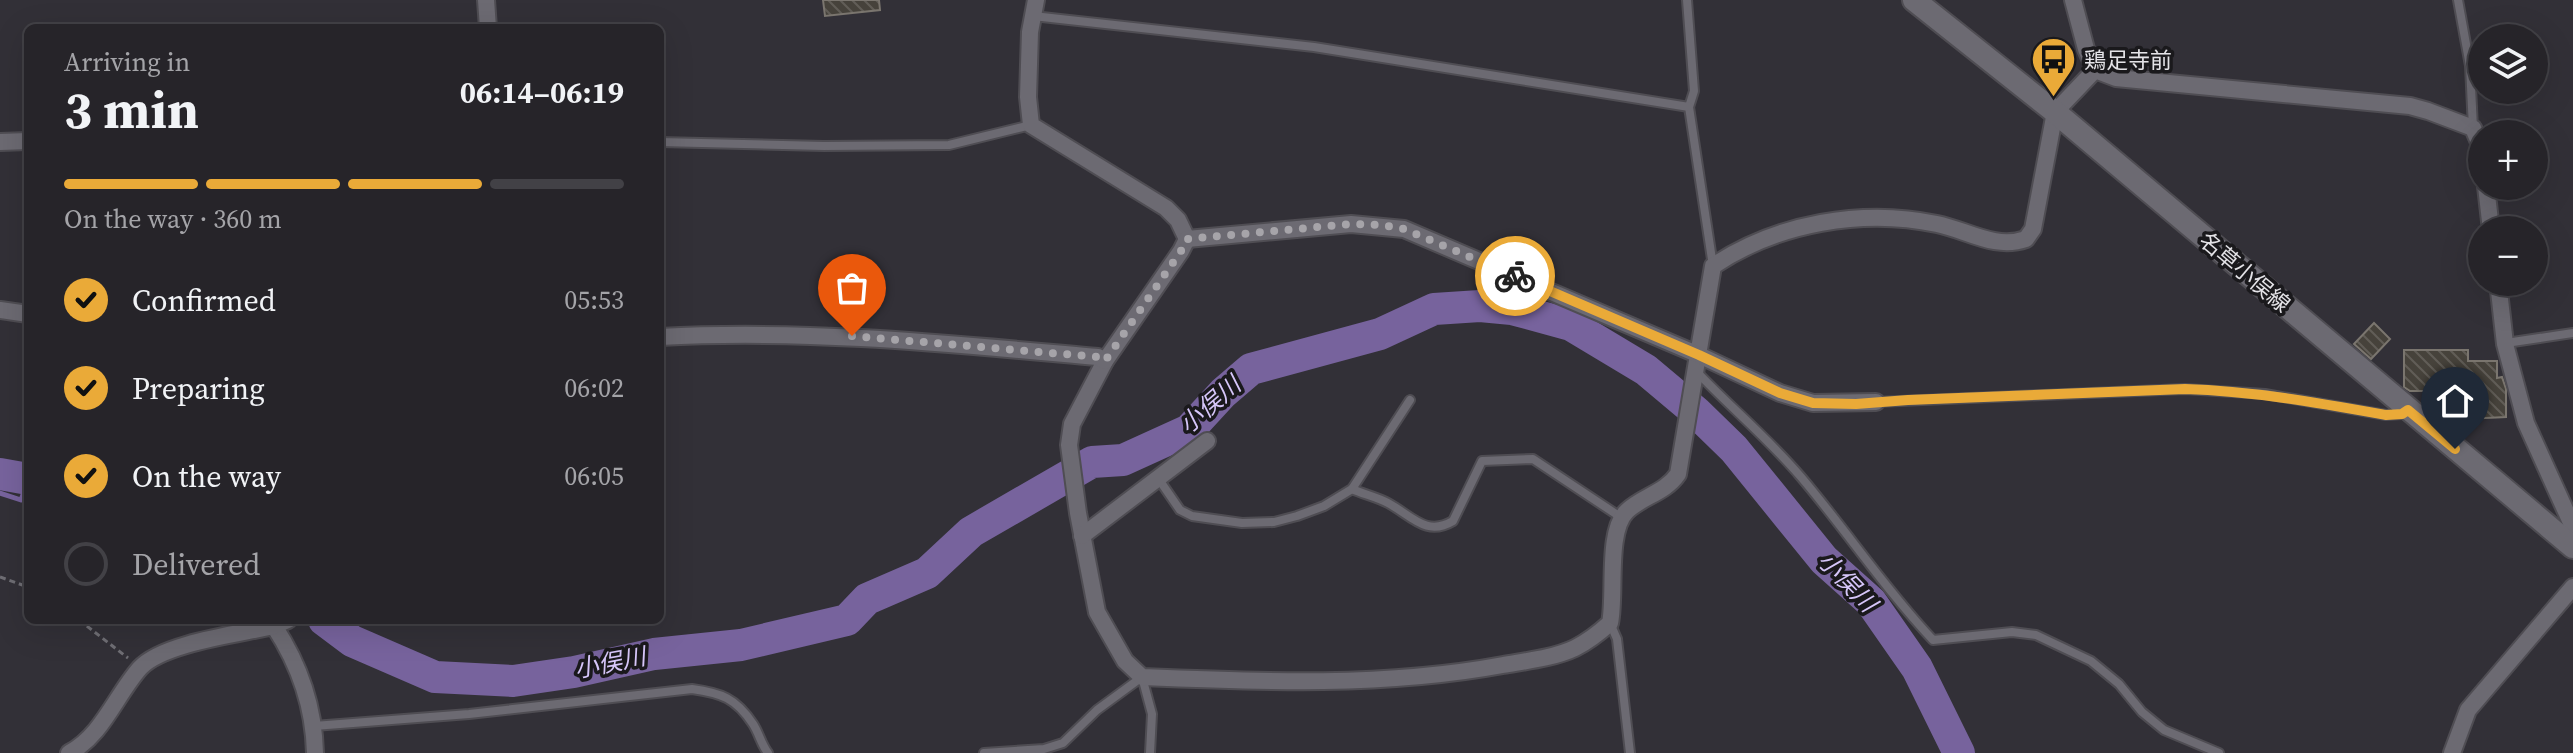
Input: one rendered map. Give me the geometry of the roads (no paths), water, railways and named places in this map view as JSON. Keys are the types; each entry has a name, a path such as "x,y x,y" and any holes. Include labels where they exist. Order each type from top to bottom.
{"main road":[{"name":"名草小俣線","path":"1914,0 2055,112 2573,547"}],"street":[{"path":"486,0 488,24"},
{"path":"2073,0 2095,70 2116,78 2410,106 2468,126"},
{"path":"1034,8 1030,32 1031,125 1166,208 1178,220 1187,239"},
{"path":"1187,239 1105,361 1072,424 1070,465 1097,612 1125,661 1142,677 1335,681 1472,671 1528,661 1574,648 1610,623 1614,545 1622,518 1644,499 1670,486 1678,474 1713,266 1771,237 1861,217 1938,224 2001,243 2026,239 2033,229 2055,112 2095,70"},
{"path":"0,142 24,141"},
{"path":"1187,239 1351,224 1404,229 1696,368 1813,403 1876,402"},
{"path":"2500,296 2505,344 2526,423 2573,527"},
{"path":"0,310 24,313"},
{"path":"664,337 852,336 1098,357 1105,361"},
{"path":"1082,536 1207,441"},
{"path":"2452,753 2468,710 2573,587"},
{"path":"72,752 91,736 141,667 159,654 276,624"},
{"path":"280,624 309,703 315,753"}],"lane":[{"path":"1687,0 1694,91 1689,107 1713,266"},
{"path":"2458,0 2470,66 2473,120"},
{"path":"1034,8 1314,47 1689,107"},
{"path":"664,142 949,145 1031,125"},
{"path":"2505,344 2573,333"},
{"path":"1696,368 1792,467 1911,617 1933,640 2012,632 2036,635 2091,661 2119,684 2142,712 2164,730 2219,753"},
{"path":"1876,402 2185,389 2265,394 2386,415 2402,414 2408,410"},
{"path":"1158,478 1180,510 1192,516 1242,523 1274,522 1297,516 1324,506 1352,489 1410,400"},
{"path":"1352,489 1387,503 1420,525 1433,528 1453,521 1482,461 1533,459 1622,518"},
{"path":"1610,623 1617,639 1630,753"},
{"path":"984,753 1044,749 1063,743 1097,710 1142,677 1152,714 1150,753"},
{"path":"314,726 469,714 692,689 718,692 738,706 755,727 768,753"}],"waterway":[{"name":"小俣川","path":"329,624 352,641 435,677 513,681 574,672 654,654 741,645 847,620 867,599 927,573 971,532 1092,462 1123,460 1189,430 1223,393 1251,369 1380,334 1434,309 1480,306 1512,309 1571,325 1646,370 1696,412 1734,449 1824,560 1871,602 1917,668 1959,753"},
{"name":"小俣川","path":"0,474 24,478"},
{"path":"0,493 21,500 24,492"}],"place":[{"name":"鶏足寺前","path":"2053,99"}]}
